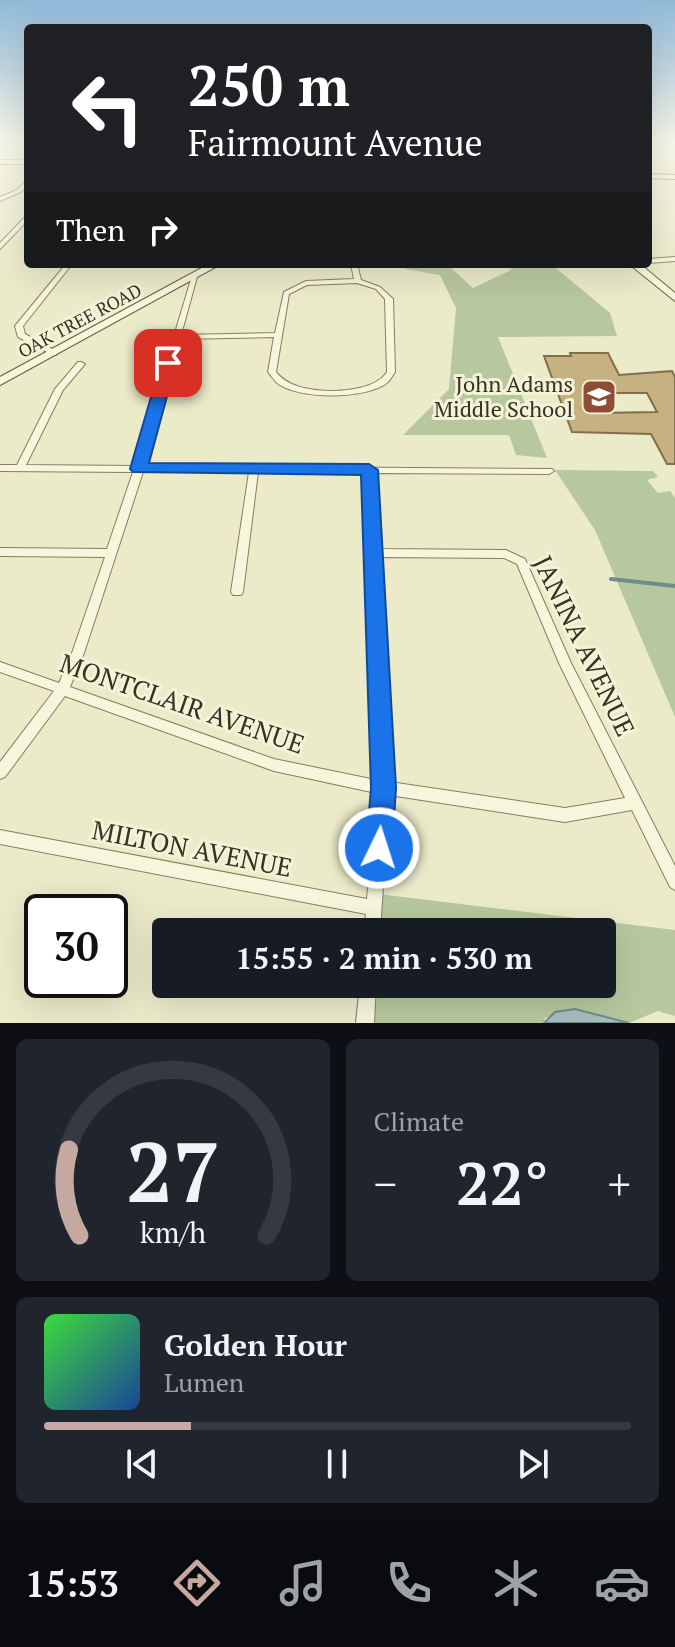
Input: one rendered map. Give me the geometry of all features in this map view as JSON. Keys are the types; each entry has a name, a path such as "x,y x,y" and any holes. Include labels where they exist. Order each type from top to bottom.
{"main road":[{"name":"OAK TREE ROAD","path":"0,382 209,268"},
{"path":"639,268 675,298"}],"street":[{"path":"0,199 20,190"},
{"path":"0,247 24,220"},
{"path":"652,261 675,259"},
{"path":"53,353 21,335 19,326 66,268"},
{"path":"355,268 358,281"},
{"path":"0,773 62,690 78,653 139,469 194,277"},
{"path":"358,281 378,288 389,299 391,372 381,384 356,392 288,387 277,381 272,372 276,335 284,297 289,290 313,282 358,281"},
{"path":"176,337 276,335"},
{"path":"20,468 59,389 81,364"},
{"path":"0,468 549,471"},
{"path":"237,592 254,469"},
{"path":"369,470 383,788 373,918"},
{"path":"0,552 111,553"},
{"name":"JANINA AVENUE","path":"373,553 497,554 518,558 634,803 675,882"},
{"name":"MONTCLAIR AVENUE","path":"0,667 274,765 383,788 565,815 634,803"},
{"name":"MILTON AVENUE","path":"0,837 374,908"},
{"path":"365,1023 367,998"}],"green space":[{"path":"451,268 473,288 511,268 556,268 610,313 617,336 498,337 547,458 516,455 509,435 403,435 449,389 456,308 440,275 405,269"},
{"path":"555,470 653,471 658,477 647,480 658,493 670,491 675,498 675,717 595,530"},
{"path":"370,893 576,918 367,918"},
{"path":"616,923 675,930 675,1016 658,1011 629,1023 575,1009 545,1018 544,1023 355,1023 358,998 616,998"}],"shaded area":[{"path":"575,1009 629,1023 544,1023 555,1012"}],"building":[{"name":"John Adams Middle School","path":"570,353 608,353 619,375 672,371 675,377 675,464 667,464 651,434 572,432 544,356 571,356","holes":["588,393 647,393 657,412 597,413"]}],"waterway":[{"path":"611,579 675,586"}],"place":[{"name":"John Adams Middle School","path":"599,397"}],"route":[{"path":"168,363 139,469 369,470 383,788 379,848"}]}
